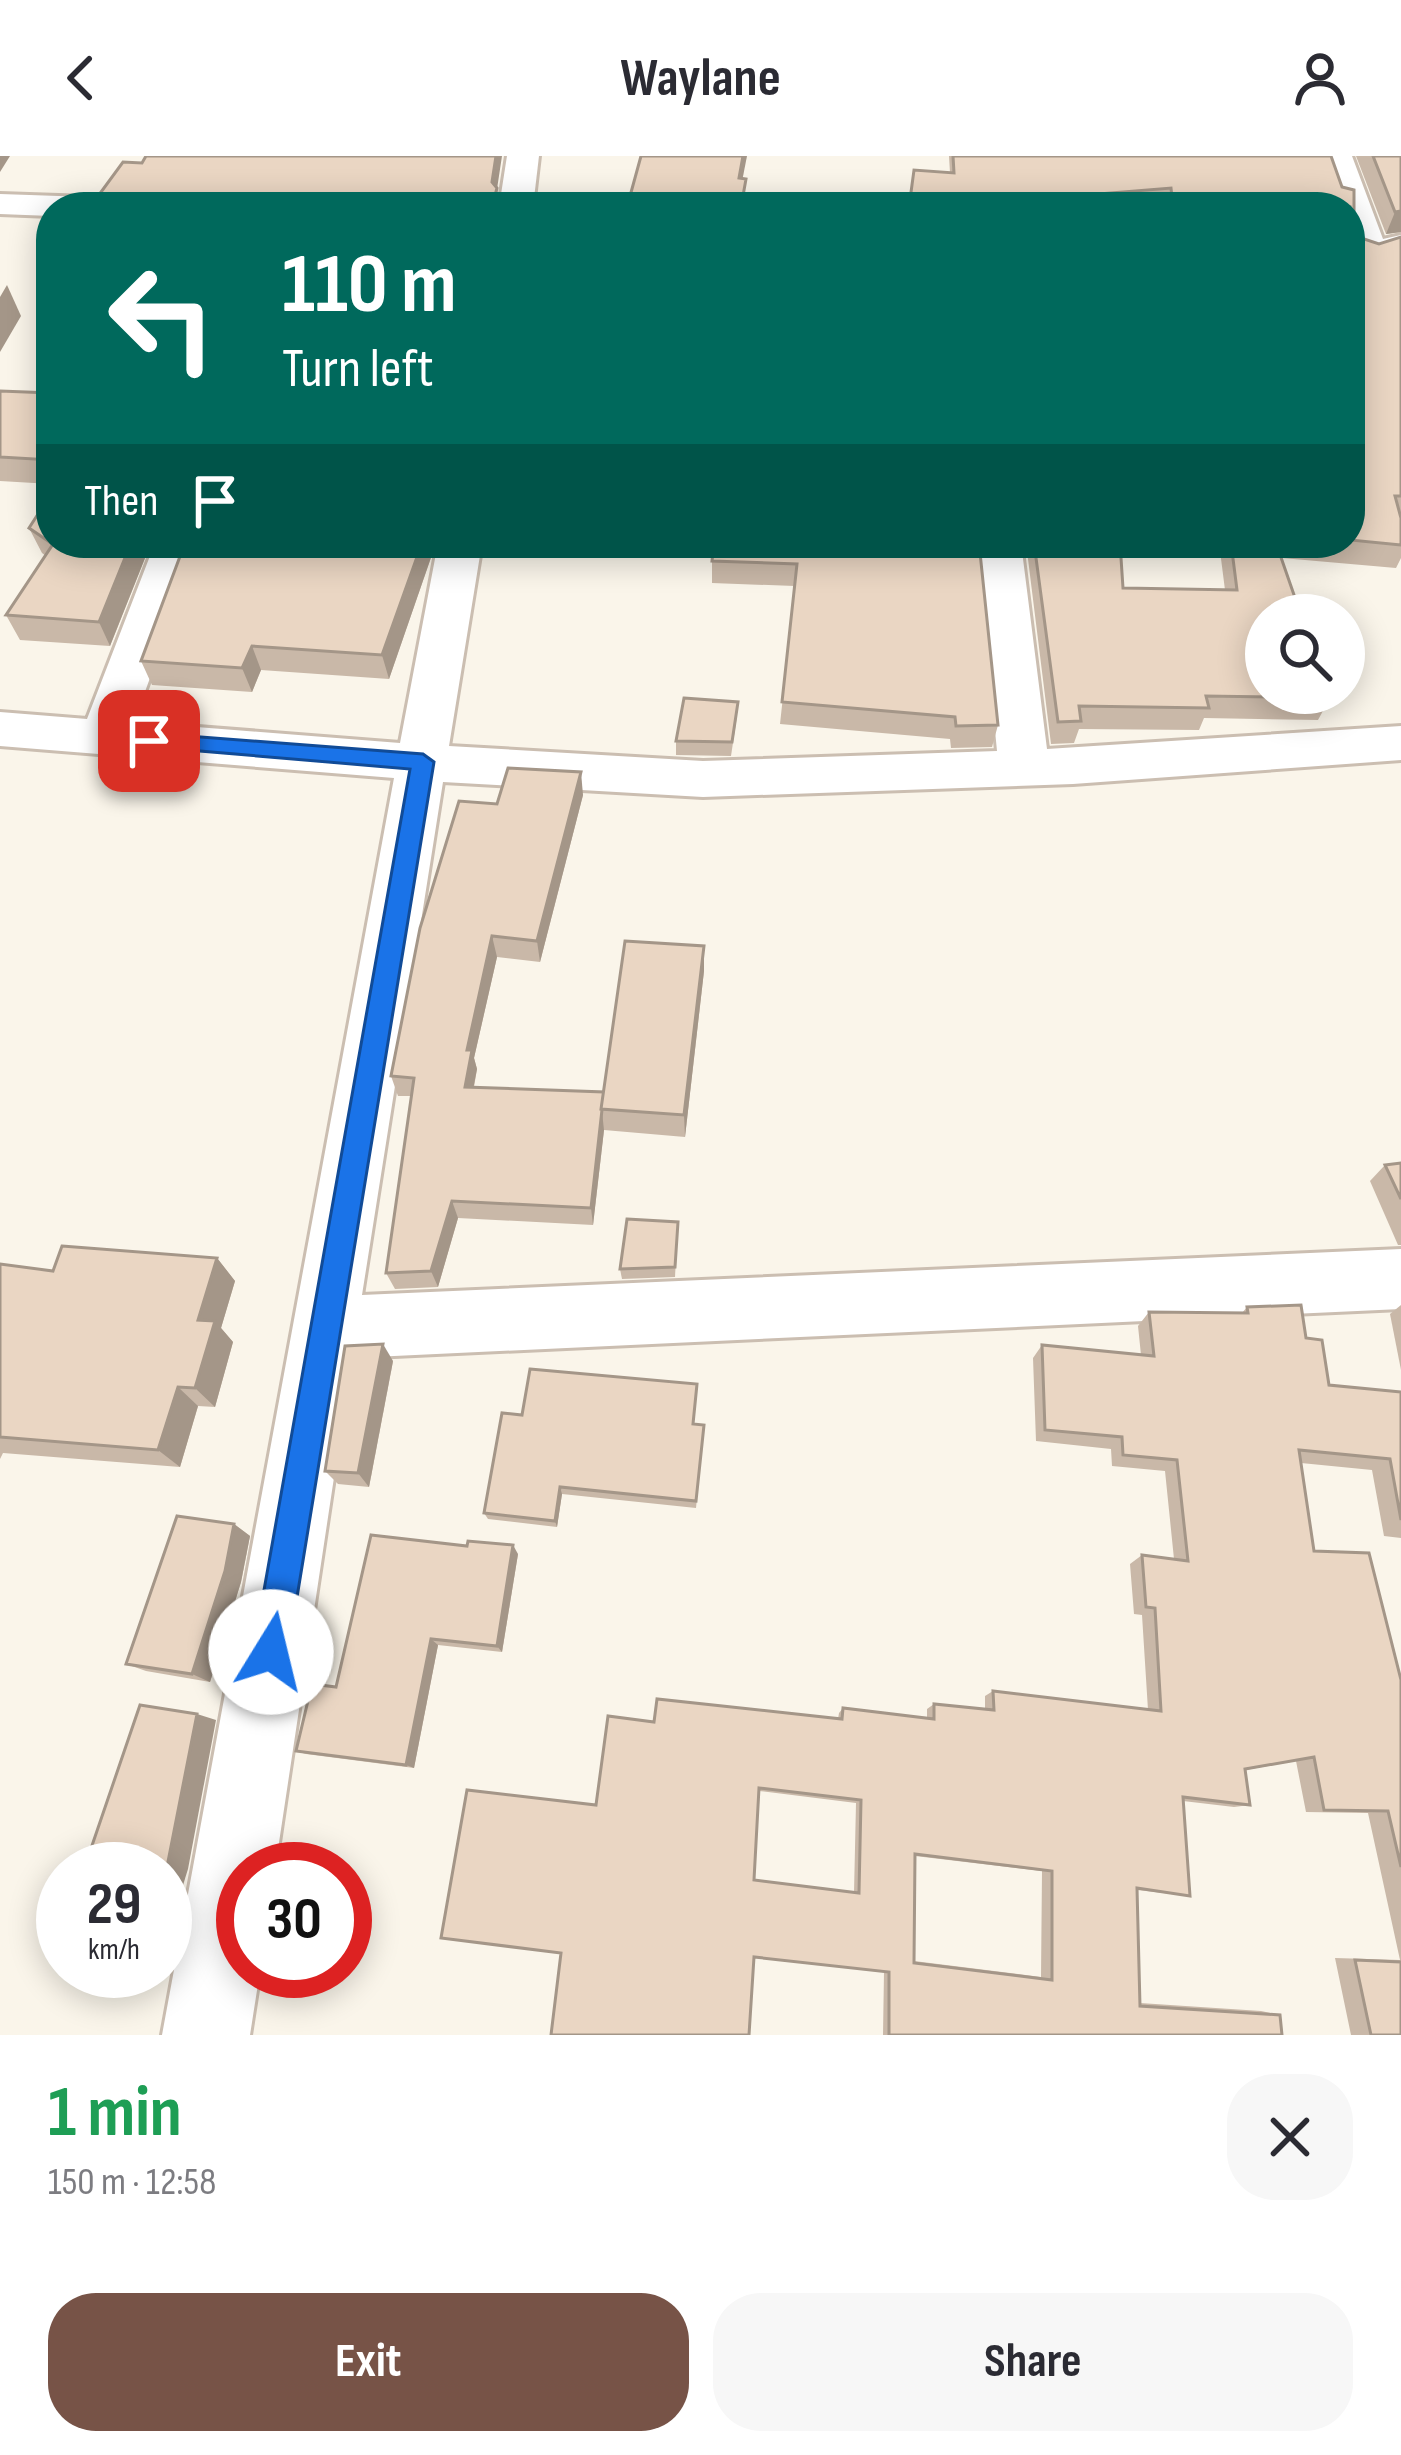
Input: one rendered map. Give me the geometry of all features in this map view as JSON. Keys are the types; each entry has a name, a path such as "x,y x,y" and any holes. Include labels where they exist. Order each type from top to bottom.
{"street":[{"path":"517,192 523,156"},
{"path":"1336,156 1351,192"},
{"path":"4,190 36,196"},
{"path":"1365,224 1381,261"},
{"path":"104,737 171,558"},
{"path":"206,2035 457,558"},
{"path":"1001,558 1024,768"},
{"path":"0,729 703,779 1024,768 1401,742"},
{"path":"323,1328 1401,1279"}],"building":[{"path":"146,156 496,156 492,182 497,188 496,192 101,192 123,162 142,163"},
{"path":"641,156 743,156 739,178 746,179 744,192 631,192"},
{"path":"953,156 1331,156 1342,187 1354,192 1171,192 1171,188 911,192 914,170 954,173"},
{"path":"1373,156 1401,156 1401,211 1395,212"},
{"path":"1401,237 1401,496 1395,496 1401,545 1365,541 1365,239 1379,244"},
{"path":"0,391 36,392 36,459 0,457"},
{"path":"44,558 125,558 99,622 6,615"},
{"path":"179,558 417,558 382,655 252,646 242,668 141,661"},
{"path":"981,558 998,725 956,726 955,717 782,702 797,564 712,561"},
{"path":"1036,558 1121,558 1123,588 1237,590 1233,558 1281,558 1294,594 1245,594 1245,697 1206,696 1209,708 1079,706 1081,721 1058,722"},
{"path":"684,698 738,702 732,742 676,741"},
{"path":"508,768 581,772 537,941 492,936 467,1050 472,1050 465,1087 604,1092 591,1208 452,1201 431,1271 386,1273 414,1078 391,1076 420,928 459,801 497,804"},
{"path":"625,941 704,946 684,1115 601,1109"},
{"path":"1401,1163 1401,1199 1385,1165"},
{"path":"627,1219 678,1222 675,1267 620,1269"},
{"path":"62,1246 217,1258 198,1320 215,1321 195,1388 178,1387 158,1450 0,1437 0,1264 53,1271"},
{"path":"1301,1305 1306,1338 1322,1340 1329,1385 1401,1392 1401,1520 1390,1459 1299,1450 1314,1551 1369,1553 1401,1680 1401,1867 1388,1811 1324,1810 1314,1757 1245,1769 1250,1805 1183,1797 1190,1896 1137,1888 1140,2006 1280,2015 1282,2035 889,2035 889,1972 754,1957 749,2035 551,2035 561,1953 441,1938 467,1790 596,1805 608,1716 654,1722 657,1699 842,1719 843,1708 934,1719 934,1704 994,1710 993,1691 1161,1711 1155,1608 1146,1607 1142,1555 1188,1561 1177,1460 1123,1455 1122,1437 1045,1430 1042,1345 1154,1356 1149,1312 1248,1313 1247,1307","holes":["759,1788 861,1800 859,1893 754,1880","915,1854 1052,1871 1052,1980 914,1963"]},
{"path":"383,1344 358,1473 325,1471 345,1346"},
{"path":"530,1369 697,1384 693,1424 704,1425 696,1501 560,1487 555,1521 484,1513 502,1413 522,1415"},
{"path":"177,1516 234,1524 225,1571 192,1674 126,1664"},
{"path":"371,1535 467,1546 468,1541 513,1545 497,1646 431,1639 406,1765 296,1751 312,1684 336,1687"},
{"path":"140,1705 197,1714 172,1842 93,1842"},
{"path":"1355,1960 1401,1962 1401,2035 1371,2035"}],"route":[{"path":"149,741 423,762 340,1226 271,1652"}]}
